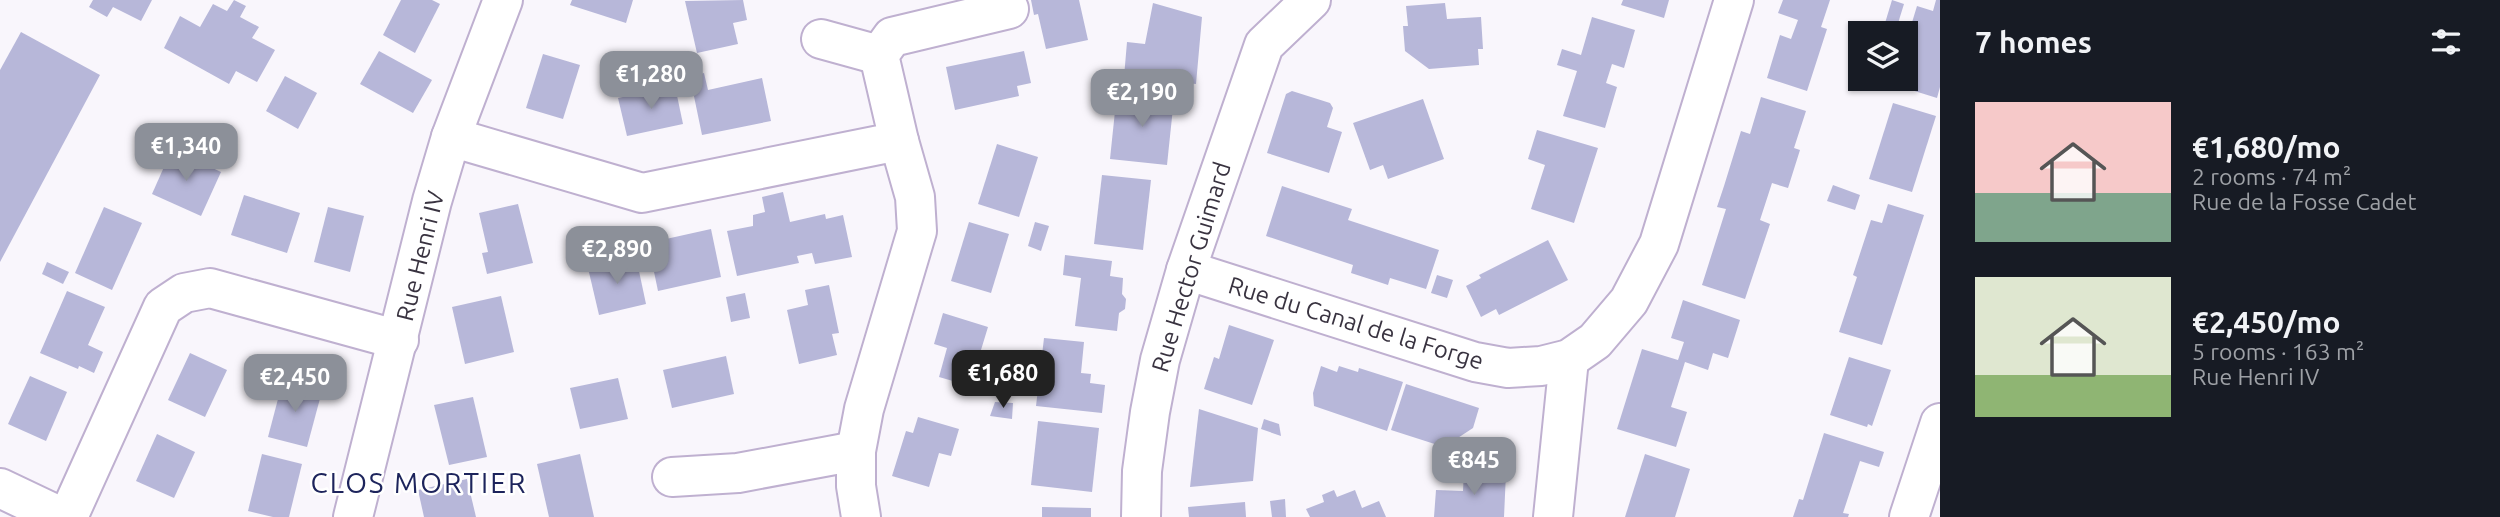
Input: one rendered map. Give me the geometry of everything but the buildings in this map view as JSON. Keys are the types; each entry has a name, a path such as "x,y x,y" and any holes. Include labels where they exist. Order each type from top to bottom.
{"street":[{"name":"Rue Henri IV","path":"353,517 432,201 451,137 503,0"},
{"name":"Rue Hector Guimard","path":"1141,517 1142,471 1150,412 1160,360 1186,270 1264,45 1311,0"},
{"name":"Rue du Canal de la Forge","path":"1186,270 1475,362 1508,368 1541,366 1569,359 1595,341 1629,301 1659,244 1734,0"},
{"path":"878,55 892,37 1010,9"},
{"path":"821,39 878,55"},
{"path":"861,517 856,486 856,450 864,409 917,231 915,197 878,55"},
{"path":"451,137 642,193 899,141"},
{"path":"68,517 163,307 184,293 211,288 399,340"},
{"path":"1553,517 1569,359"},
{"path":"1909,517 1940,423"},
{"path":"672,477 738,472 856,450"},
{"path":"0,488 61,517"}],"district":[{"name":"CLOS MORTIER","path":"419,482"}]}
